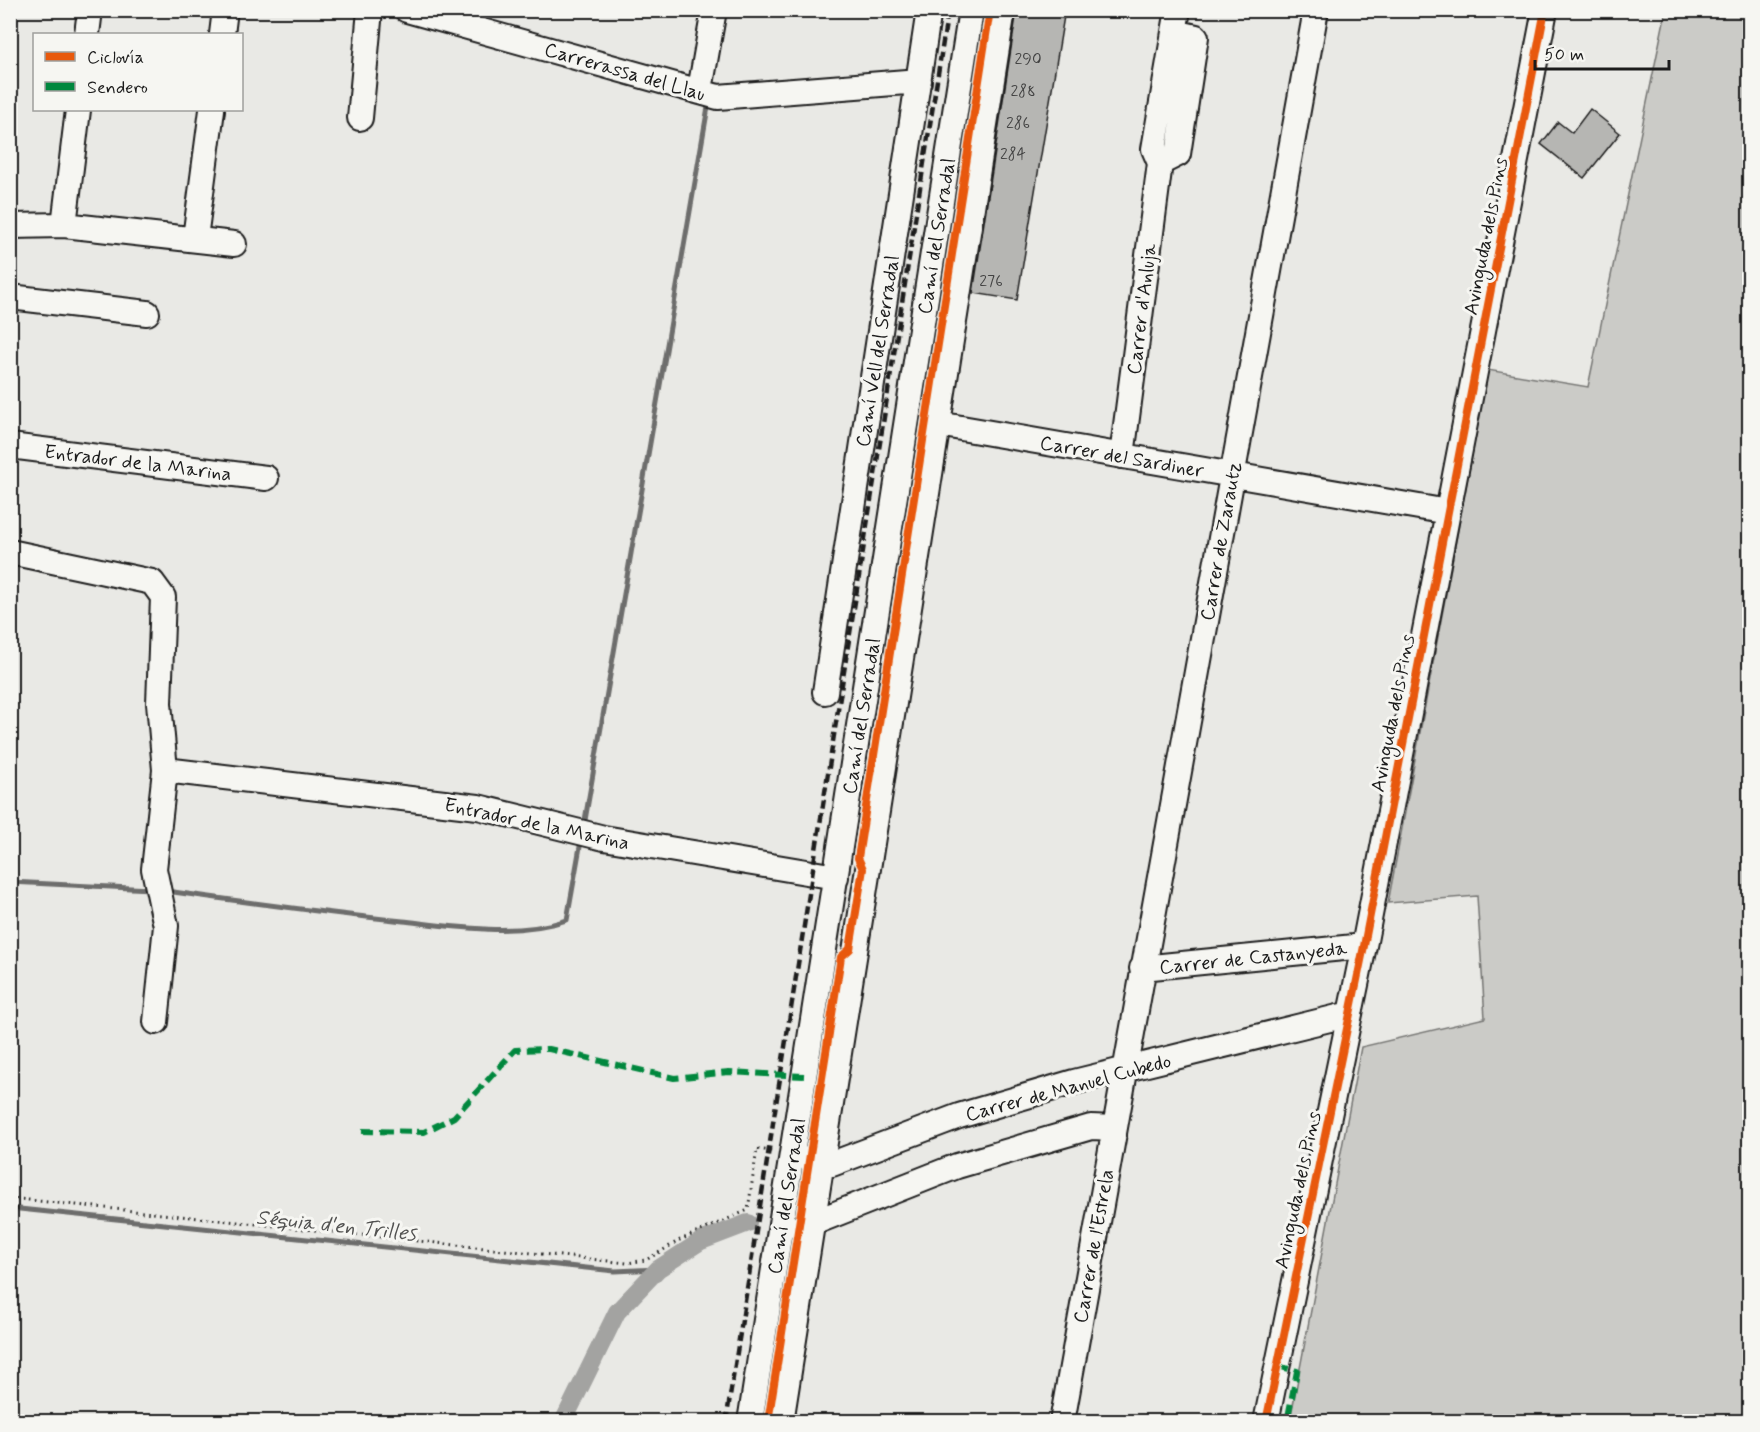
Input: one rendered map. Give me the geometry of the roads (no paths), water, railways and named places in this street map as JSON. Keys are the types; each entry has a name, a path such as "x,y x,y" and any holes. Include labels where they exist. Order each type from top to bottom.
{"street":[{"path":"87,33 90,10"},
{"path":"222,33 225,10"},
{"path":"360,118 370,10"},
{"name":"Carrerassa del Llau","path":"407,10 700,90 718,97 919,81"},
{"path":"700,90 714,10"},
{"name":"Camí Vell del Serradal","path":"825,692 929,10"},
{"name":"Camí del Serradal","path":"750,1422 971,10"},
{"name":"Camí del Serradal","path":"781,1422 1003,10"},
{"name":"Carrer de Zarautz","path":"1125,1071 1316,10"},
{"name":"Avinguda dels Pins","path":"1266,1422 1364,946 1545,10"},
{"name":"Carrer d'Anluja","path":"1122,456 1160,163 1178,154 1196,38 1176,21"},
{"path":"63,225 78,111"},
{"path":"195,238 212,111"},
{"path":"10,226 63,225 234,244"},
{"path":"10,297 147,313"},
{"name":"Carrer del Sardiner","path":"938,424 1448,512"},
{"name":"Entrador de la Marina","path":"10,446 266,478"},
{"path":"10,552 152,582 163,597 159,703 165,770 154,869 166,926 156,1022"},
{"name":"Entrador de la Marina","path":"165,770 478,807 604,838 836,877"},
{"name":"Carrer de Castanyeda","path":"1142,968 1364,946"},
{"name":"Carrer de Manuel Cubedo","path":"821,1165 832,1164 959,1116 1074,1082 1350,1014"},
{"name":"Carrer de l'Estrela","path":"1062,1422 1125,1071"},
{"path":"779,1238 957,1166 1091,1127 1114,1128"},
{"path":"792,1152 821,1165"}],"waterway":[{"path":"584,826 709,101"},
{"path":"166,891 444,926 486,929 528,928 567,920 581,841"},
{"path":"10,882 151,889"},
{"name":"Séquia d'en Trilles","path":"10,1208 615,1271 658,1269"},
{"path":"563,1422 617,1312 658,1269 701,1241 748,1223"}],"railway":[{"path":"726,1422 948,10"}]}
